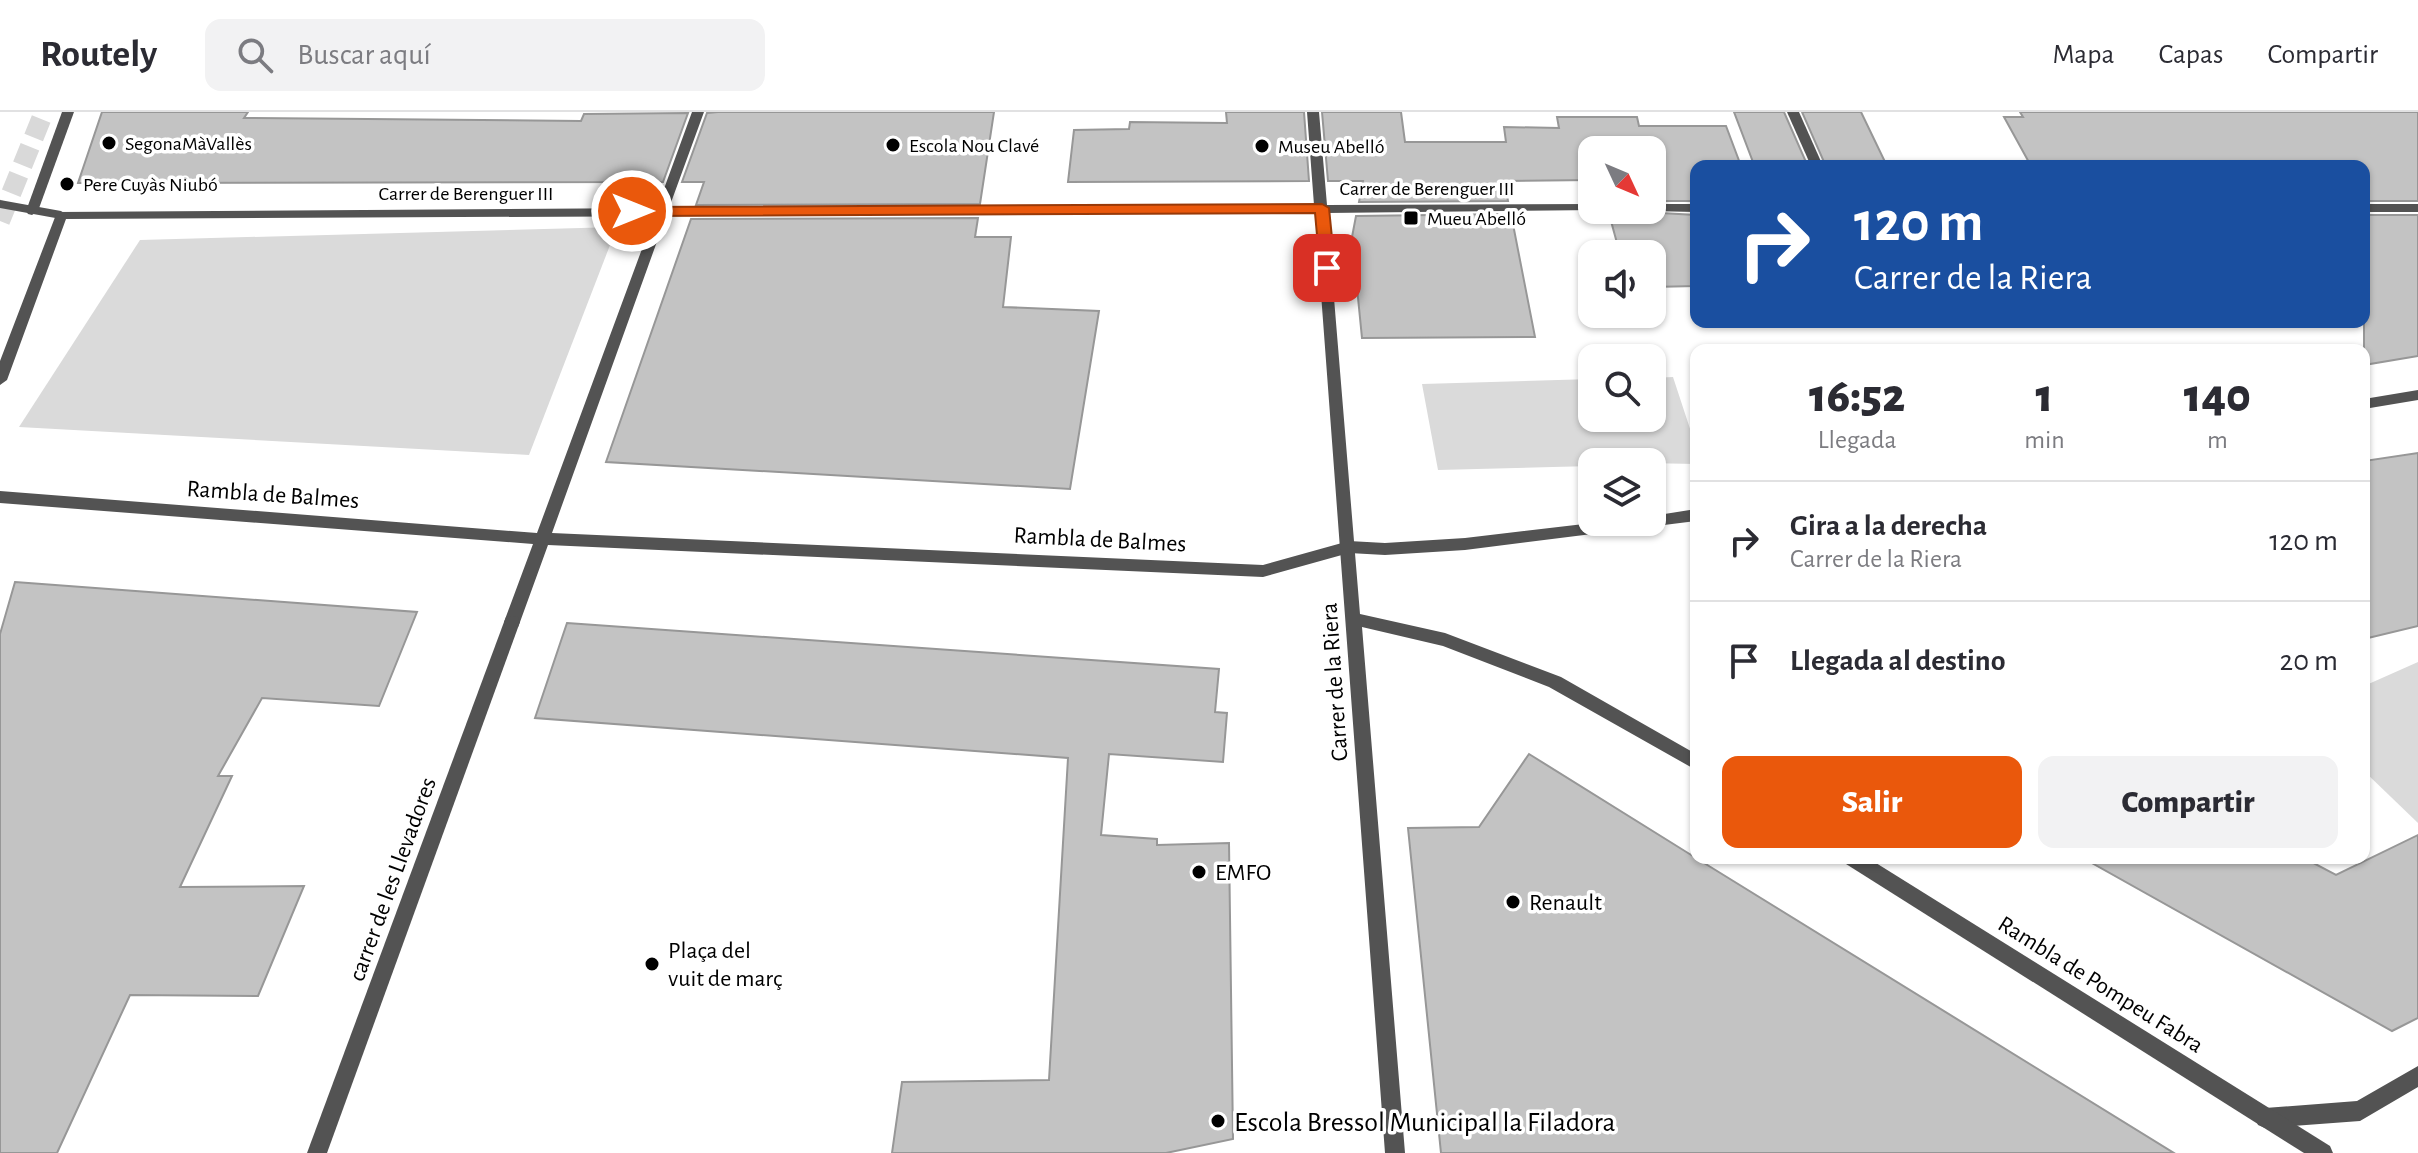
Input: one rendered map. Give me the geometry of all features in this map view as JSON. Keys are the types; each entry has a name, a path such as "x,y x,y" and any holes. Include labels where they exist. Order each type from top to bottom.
{"street":[{"path":"32,211 68,112"},
{"path":"543,539 698,112"},
{"name":"Carrer de la Riera","path":"1313,112 1395,1153"},
{"path":"1793,112 1814,160"},
{"name":"Carrer de Berenguer III","path":"0,204 61,215 1578,208"},
{"path":"1666,208 1690,208"},
{"path":"2370,208 2418,208"},
{"path":"0,380 61,215"},
{"path":"2370,403 2418,395"},
{"name":"Rambla de Balmes","path":"0,497 543,539 1263,571 1349,547 1385,549 1465,544 1578,531"},
{"name":"Rambla de Balmes","path":"1666,520 1690,516"},
{"name":"carrer de les Llevadores","path":"317,1153 543,539"},
{"path":"1352,618 1445,640 1555,682 1690,760"},
{"name":"Rambla de Pompeu Fabra","path":"1862,864 2323,1153"},
{"path":"2265,1118 2360,1111 2418,1076"}],"shaded area":[{"path":"617,227 529,455 19,427 140,240"},
{"path":"1666,377 1673,377 1690,429 1690,464 1666,463 1666,448 1578,448 1578,466 1438,470 1422,384 1578,379 1578,432 1666,432"},
{"path":"2418,662 2418,823 2370,777 2370,683"}],"building":[{"path":"102,112 248,112 244,118 581,121 584,114 688,113 663,182 78,183"},
{"path":"994,112 980,204 696,205 704,182 682,182 707,113"},
{"path":"1226,112 1304,112 1309,181 1068,182 1074,130 1129,129 1130,122 1227,123"},
{"path":"1322,112 1401,112 1405,142 1506,142 1504,127 1559,128 1557,117 1637,117 1639,126 1726,126 1739,160 1690,160 1690,201 1666,201 1666,136 1578,136 1578,180 1504,181 1508,201 1359,202 1363,181 1328,181"},
{"path":"1734,112 1784,112 1805,160 1752,160"},
{"path":"1802,112 1861,112 1884,160 1823,160"},
{"path":"2020,112 2418,112 2418,201 2370,201 2370,160 2028,160 2004,117 2023,117"},
{"path":"1666,213 1690,215 1690,286 1666,287 1666,240 1616,240 1612,224 1666,224"},
{"path":"1511,214 1535,337 1362,338 1352,237 1356,216"},
{"path":"2370,215 2418,215 2418,356 2370,364 2370,344 2364,344 2364,328 2370,328"},
{"path":"978,218 975,237 1011,237 1003,307 1099,311 1070,489 606,462 691,219"},
{"path":"2418,453 2418,626 2370,638 2370,460"},
{"path":"15,582 417,612 379,706 262,698 218,776 232,776 180,887 304,886 258,996 130,995 57,1153 0,1153 0,634"},
{"path":"567,623 1219,669 1215,712 1227,713 1223,762 1109,754 1101,835 1157,839 1157,845 1229,843 1233,1139 1166,1153 892,1153 902,1082 1049,1080 1068,758 535,718"},
{"path":"1529,754 1690,854 1690,864 1707,864 2174,1153 1441,1153 1408,828 1479,827"},
{"path":"2418,835 2418,1018 2392,1031 2094,864 2315,864 2336,875 2359,864 2370,864 2370,858"}],"tunnel":[{"path":"0,221 44,112"}],"place":[{"name":"SegonaMàVallès","path":"109,143"},
{"name":"Escola Nou Clavé","path":"893,145"},
{"name":"Museu Abelló","path":"1262,146"},
{"name":"Pere Cuyàs Niubó","path":"67,184"},
{"name":"Mueu Abelló","path":"1411,218"},
{"name":"EMFO","path":"1199,872"},
{"name":"Renault","path":"1513,902"},
{"name":"Plaça del vuit de març","path":"652,964"},
{"name":"Escola Bressol Municipal la Filadora","path":"1218,1121"}],"route":[{"path":"632,211 1322,208 1327,268"}]}
